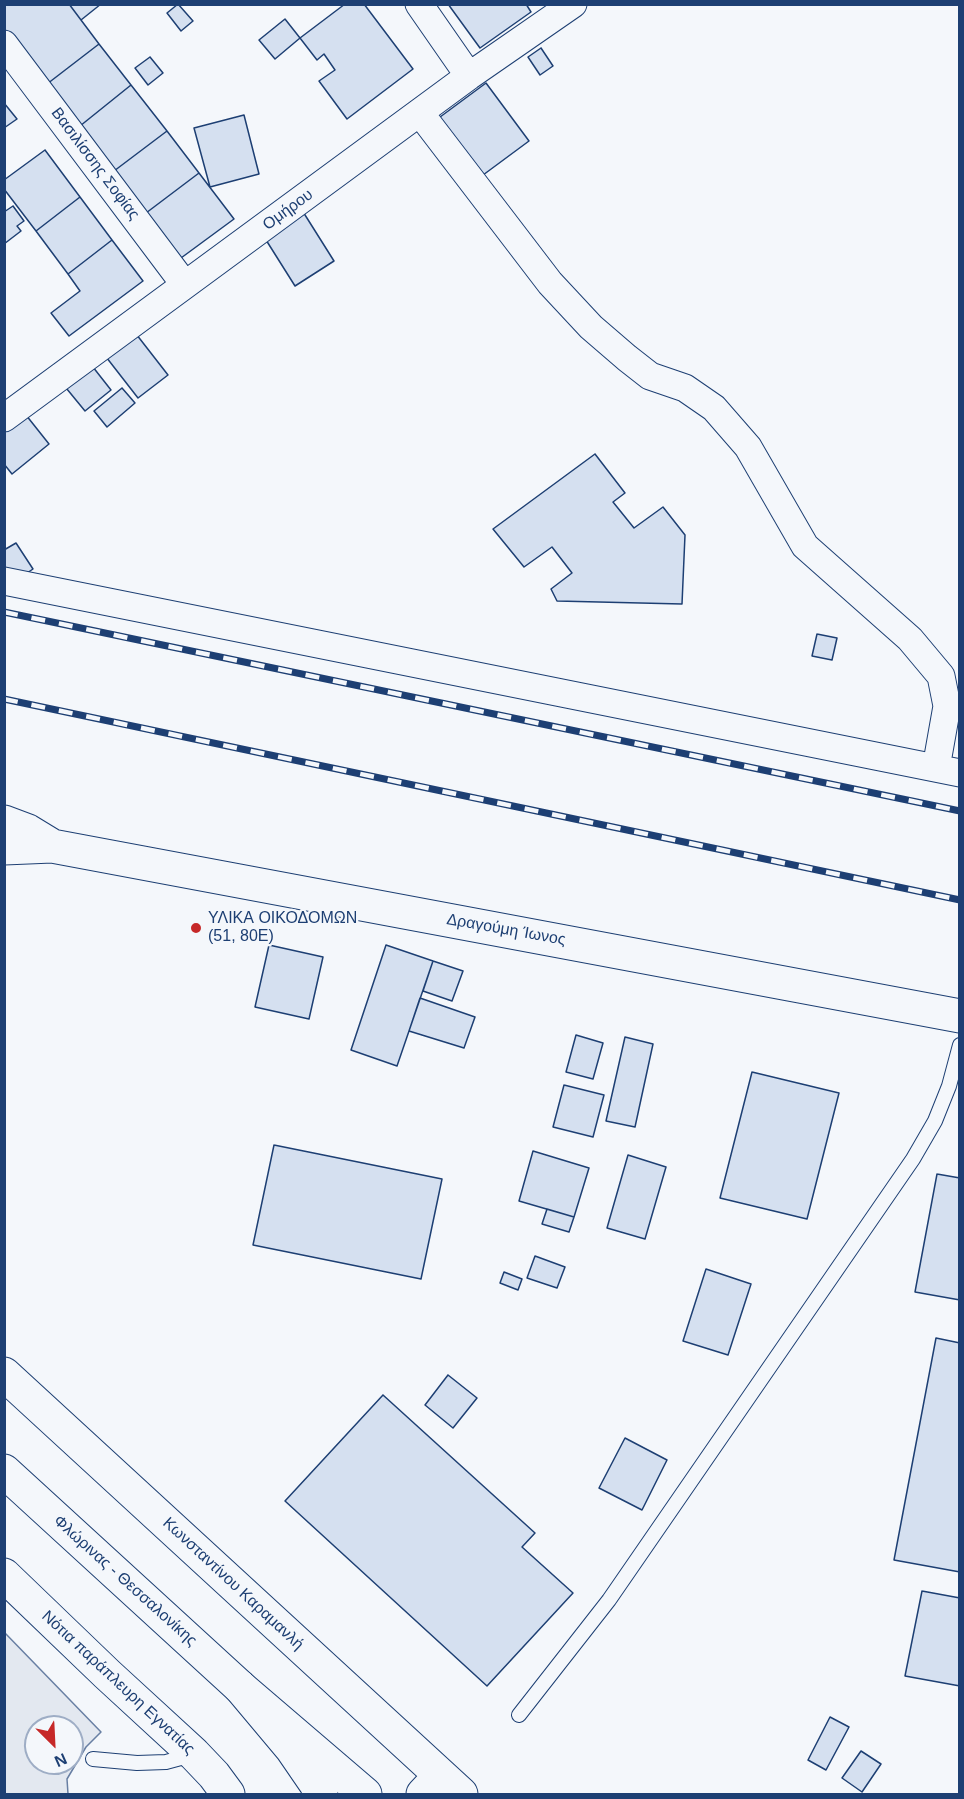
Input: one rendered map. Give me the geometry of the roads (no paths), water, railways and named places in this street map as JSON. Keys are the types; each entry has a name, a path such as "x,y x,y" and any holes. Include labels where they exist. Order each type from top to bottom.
{"main road":[{"name":"Δραγούμη Ίωνος","path":"4,822 28,831 52,846"},
{"name":"Δραγούμη Ίωνος","path":"4,848 52,846 960,1016"},
{"name":"Κωνσταντίνου Καραμανλή","path":"4,1374 441,1788"},
{"name":"Φλώρινας - Θεσσαλονίκης","path":"7,1473 240,1687"},
{"name":"Νότια παράπλευρη Εγνατίας","path":"4,1575 194,1754 228,1794"},
{"path":"240,1687 292,1749 321,1794"},
{"path":"240,1687 365,1794"}],"street":[{"path":"419,4 469,76"},
{"name":"Ομήρου","path":"4,418 469,76 573,4"},
{"name":"Βασιλίσσης Σοφίας","path":"4,44 185,285"},
{"path":"4,581 948,770 953,708 941,676 910,639 806,546 747,447 714,408 685,388 650,376 591,327 550,283 420,113"}],"lane":[{"path":"519,1715 609,1600 913,1159 935,1122 949,1086 960,1045"},
{"path":"93,1759 137,1763 166,1762 194,1754"}],"railway":[{"path":"4,612 960,811"},
{"path":"4,699 960,900"}],"place":[{"name":"ΥΛΙΚΑ ΟΙΚΟΔΟΜΩΝ (51, 80Ε)","path":"196,928"}]}
